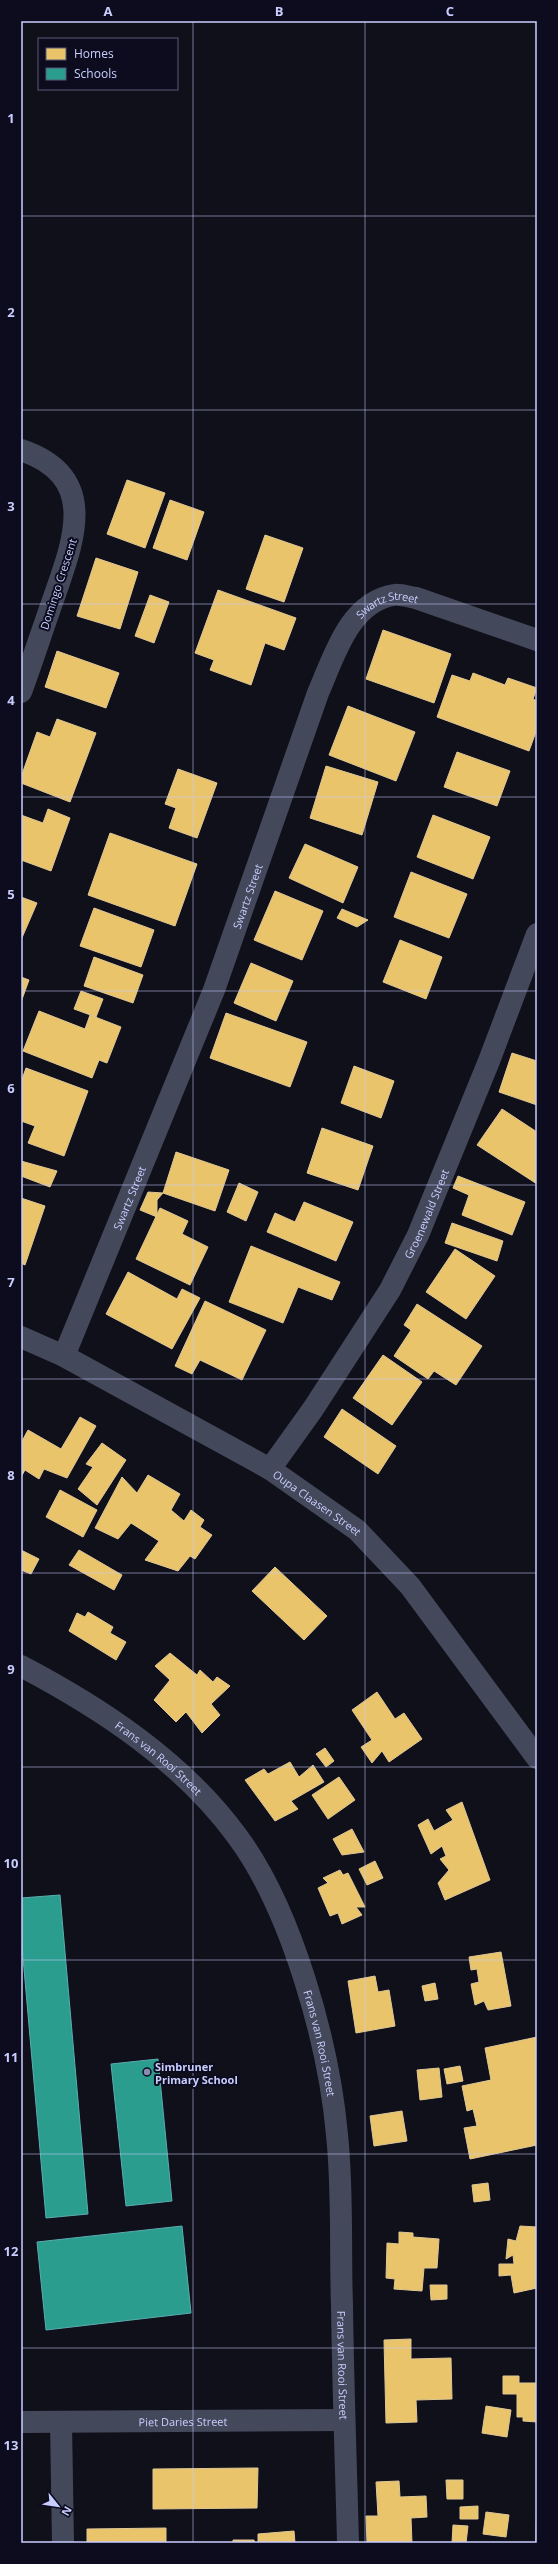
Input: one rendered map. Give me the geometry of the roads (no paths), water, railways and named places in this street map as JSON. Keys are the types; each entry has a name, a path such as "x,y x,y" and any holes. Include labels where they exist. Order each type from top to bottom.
{"street":[{"name":"Domingo Crescent","path":"21,450 37,455 59,472 69,489 76,510 73,544 21,692"},
{"name":"Swartz Street","path":"64,1356 214,990 318,693 338,647 358,615 372,602 395,595 416,598 537,640"},
{"name":"Groenewald Street","path":"270,1470 313,1409 390,1290 418,1235 489,1062 537,934"},
{"name":"Oupa Claasen Street","path":"21,1337 64,1356 270,1470 357,1530 410,1586 537,1758"},
{"name":"Frans van Rooi Street","path":"21,1666 100,1712 150,1748 194,1787 238,1837 271,1893 305,1979 324,2053 338,2135 348,2543"},
{"name":"Piet Daries Street","path":"21,2422 61,2423 344,2420"},
{"path":"61,2423 63,2543"}],"place":[{"name":"Simbruner Primary School","path":"147,2072"}]}
